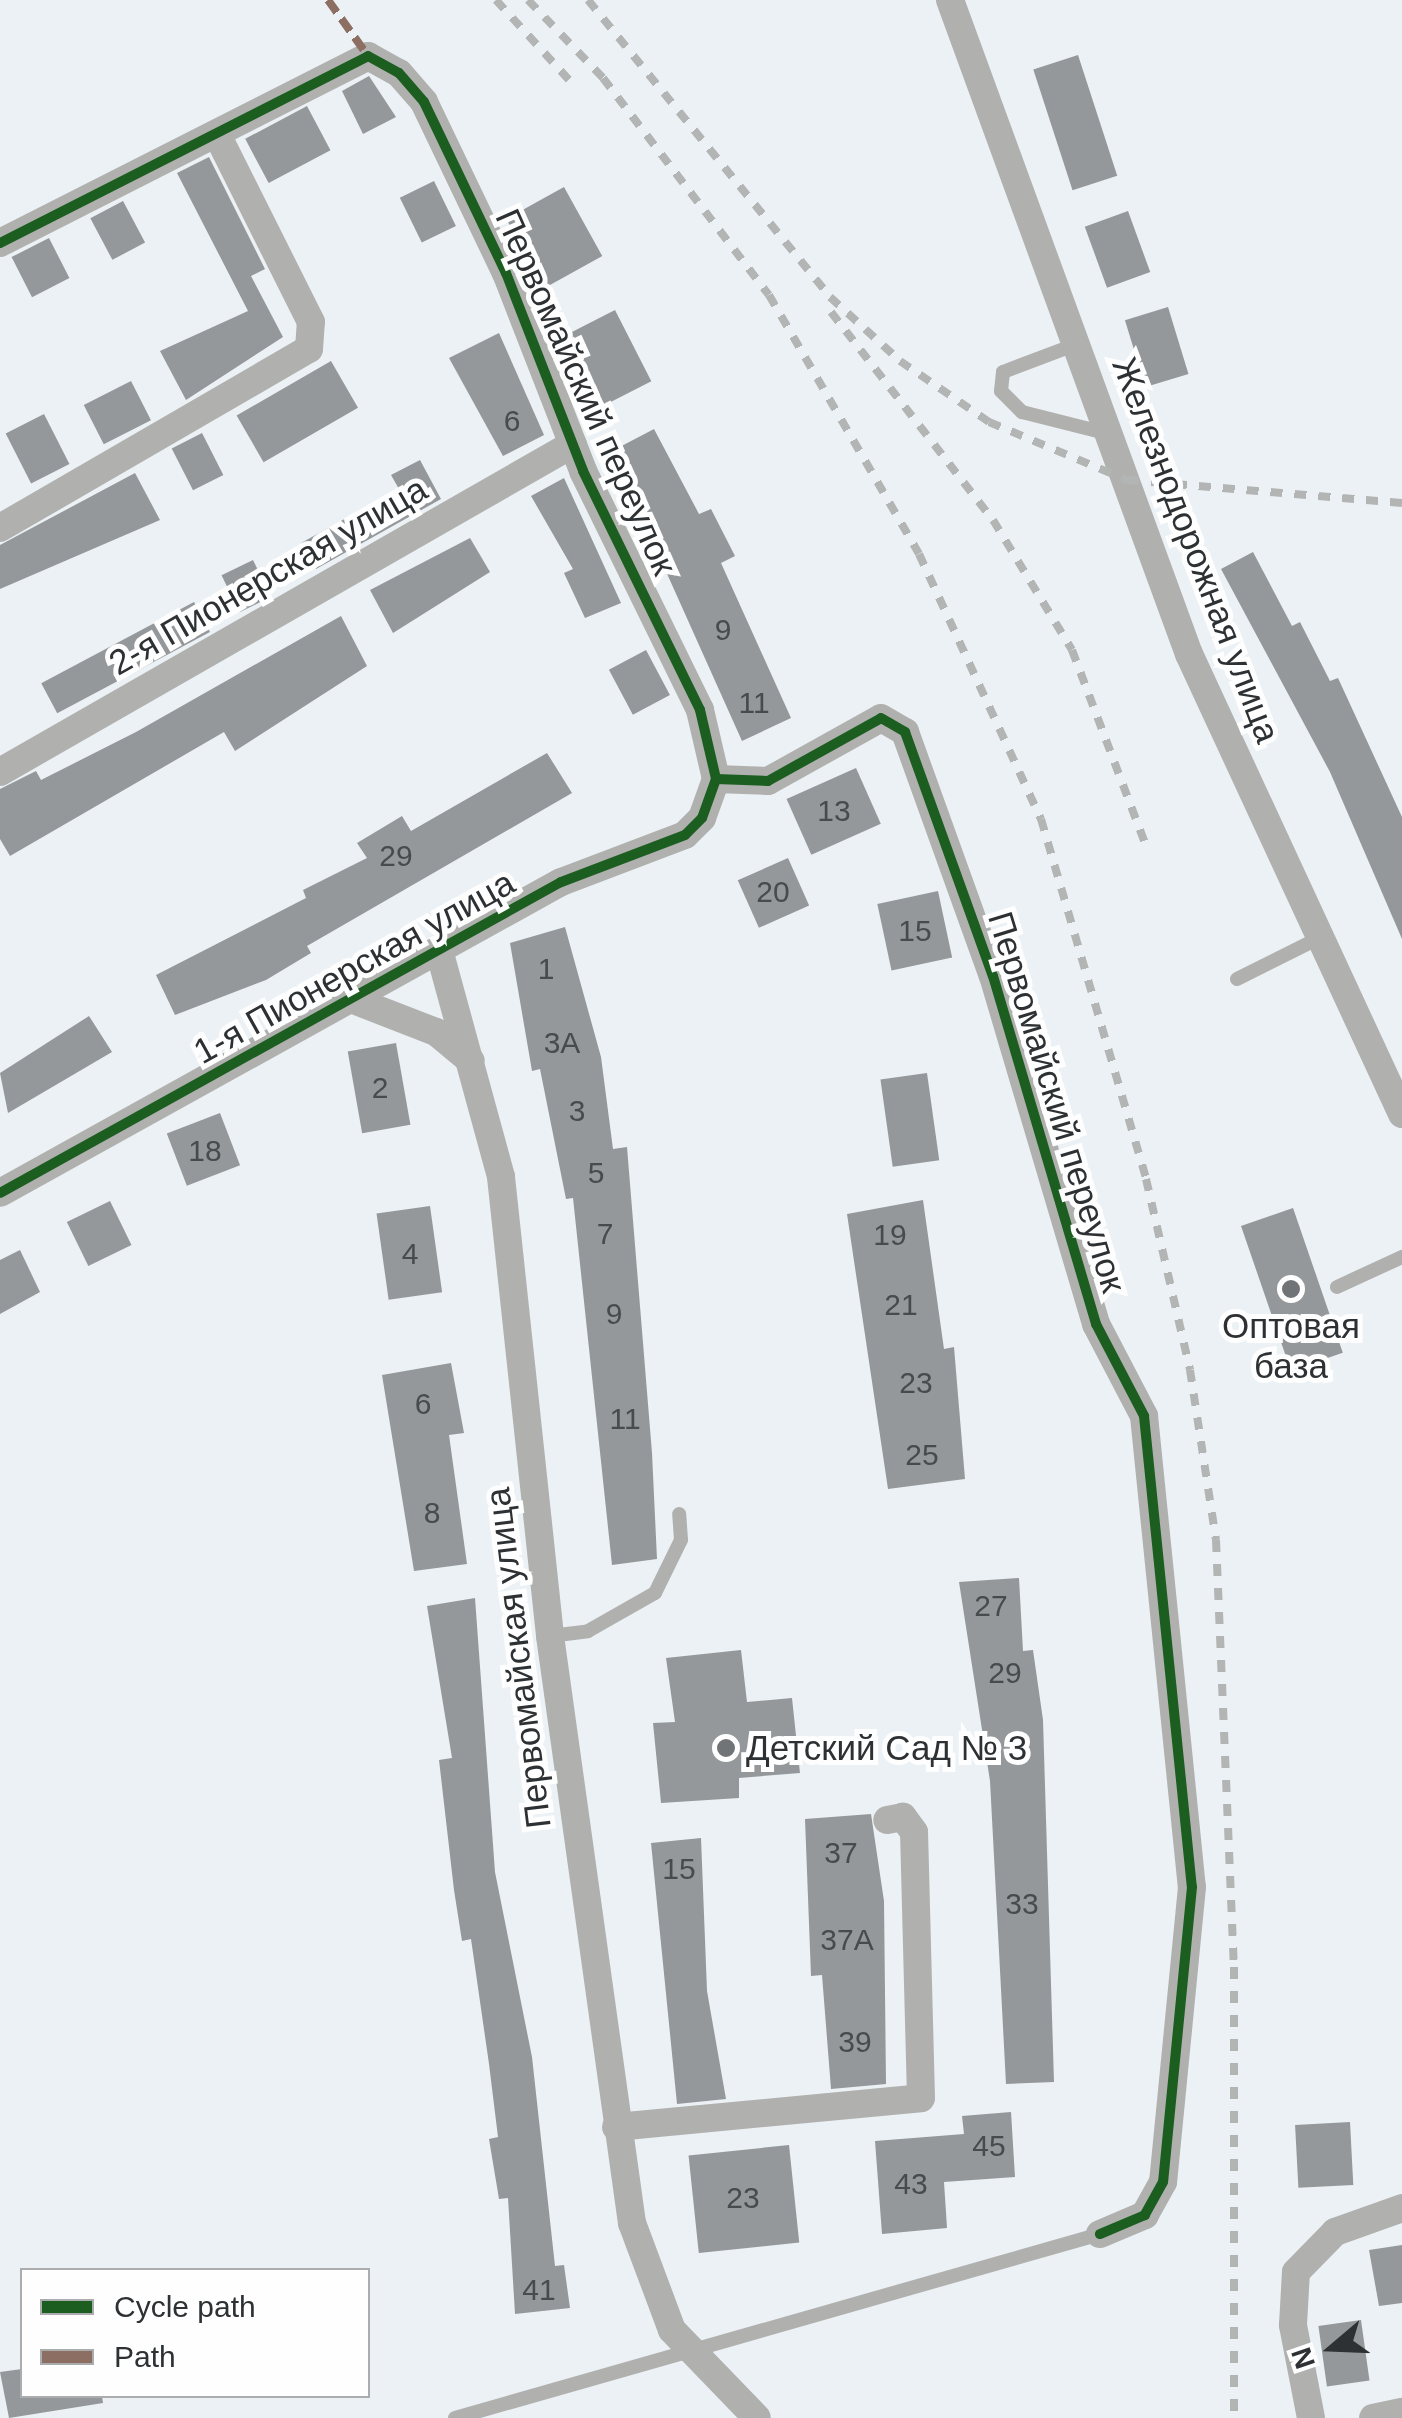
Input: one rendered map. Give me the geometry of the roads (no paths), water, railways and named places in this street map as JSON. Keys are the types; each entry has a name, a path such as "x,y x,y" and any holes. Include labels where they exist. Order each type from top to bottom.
{"street":[{"name":"Железнодорожная улица","path":"950,0 1189,654 1317,939 1402,1114"},
{"name":"Первомайский переулок","path":"217,134 368,56 424,102 573,444 700,710 716,779 768,781 866,722 894,722 905,732 993,976 1096,1324 1144,1416 1192,1888 1163,2182 1145,2215 1100,2234"},
{"path":"0,243 217,134 312,322 309,350 0,528"},
{"name":"2-я Пионерская улица","path":"0,772 573,444"},
{"name":"1-я Пионерская улица","path":"0,1193 356,1001 560,882 684,835 702,818 716,779"},
{"name":"Первомайская улица","path":"439,950 501,1177 550,1636 632,2223 672,2330 690,2351"},
{"path":"356,1001 436,1032 471,1061"},
{"path":"616,2127 921,2098 914,1832 903,1818 887,1820"},
{"path":"1311,2418 1293,2325 1296,2272 1335,2232 1402,2208"},
{"path":"690,2351 738,2388 757,2418"},
{"path":"1373,2418 1402,2412"}],"lane":[{"path":"1077,344 1004,372 1002,391 1022,412 1110,434"},
{"path":"1237,979 1317,939"},
{"path":"1337,1288 1402,1258"},
{"path":"550,1636 606,1623 655,1593 681,1540 679,1514"},
{"path":"455,2418 1100,2234"}],"railway":[{"path":"496,0 569,80"},
{"path":"528,0 603,78 769,295 919,554 1041,819 1146,1179 1190,1370 1216,1540 1234,1967 1234,2418"},
{"path":"588,0 830,297 900,361 989,422 1127,480 1402,503"},
{"path":"831,312 993,520 1072,650 1147,849"}],"place":[{"name":"Оптовая база","path":"1291,1289"},
{"name":"Детский Сад № 3","path":"726,1748"}]}
